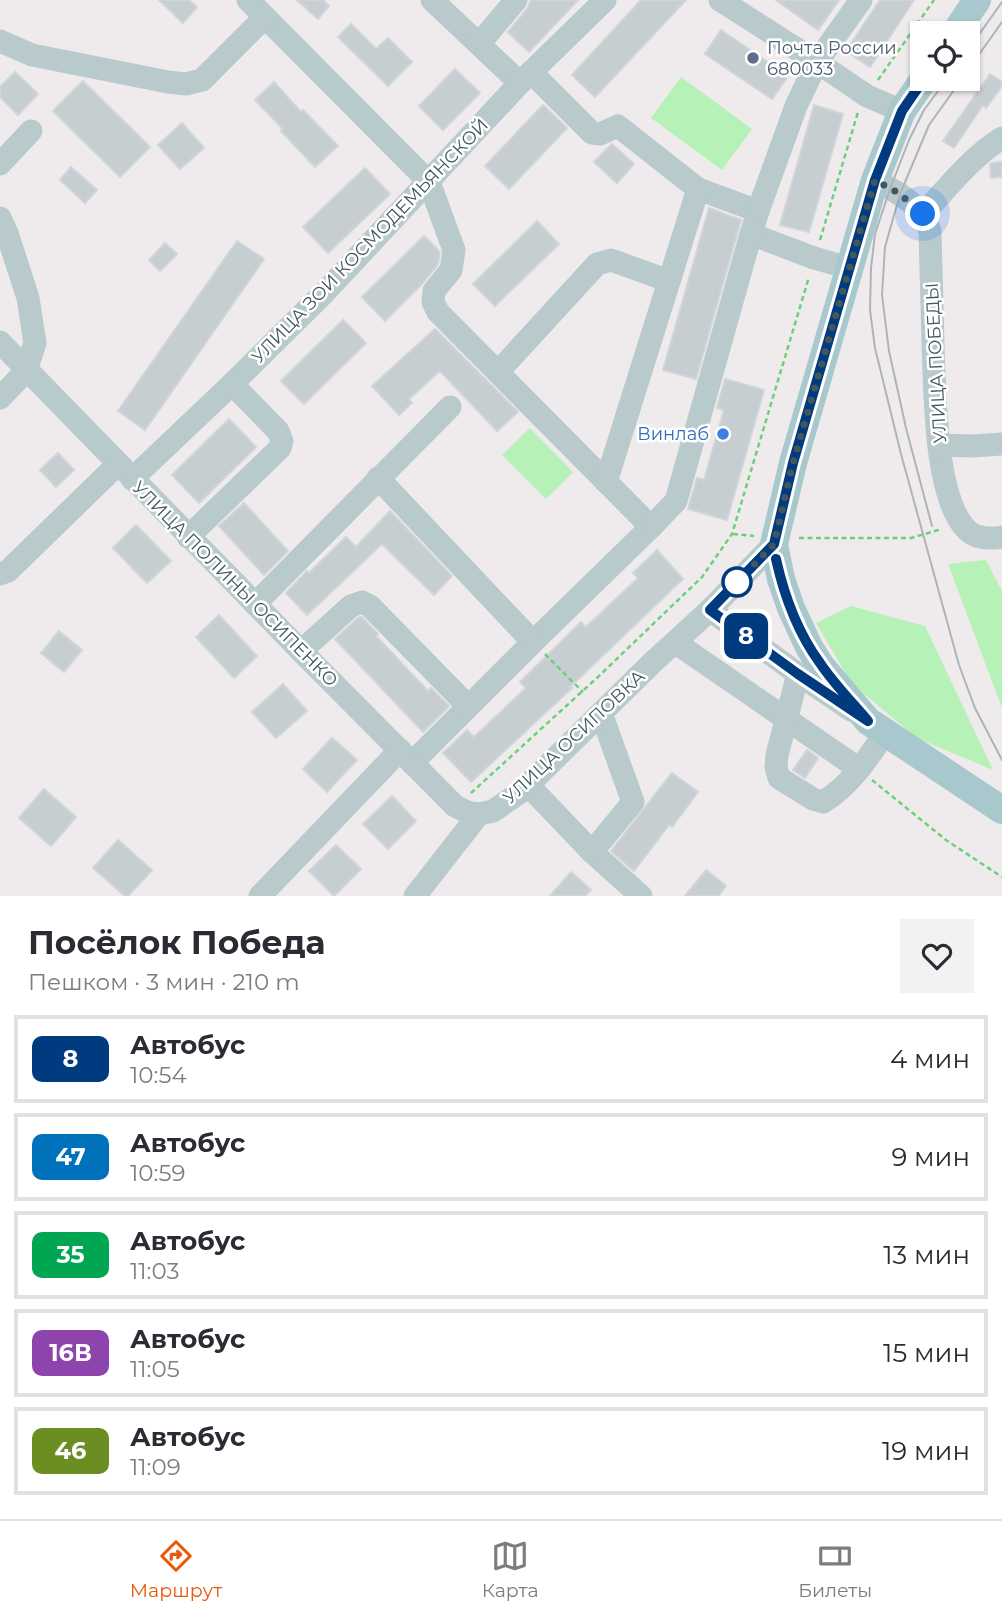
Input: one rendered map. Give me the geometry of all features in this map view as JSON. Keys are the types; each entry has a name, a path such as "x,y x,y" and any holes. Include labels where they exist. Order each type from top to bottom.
{"main road":[{"path":"962,21 977,0"},
{"path":"916,91 902,111 875,180 793,463 774,541 780,579 809,647 821,666 877,727 1002,810"}],"street":[{"path":"248,0 429,182 454,250 451,270 434,291 433,302 438,312 651,527"},
{"path":"432,0 479,44 592,133 600,134 618,126 698,189 758,211"},
{"path":"479,44 516,0"},
{"name":"УЛИЦА ЗОИ КОСМОДЕМЬЯНСКОЙ","path":"0,573 8,571 232,384 325,292 525,78 605,0"},
{"path":"720,0 867,96 902,111"},
{"path":"260,896 406,757 468,706 676,500 758,211 796,106 817,62 857,1"},
{"path":"0,41 32,55 186,84 202,80 265,17"},
{"path":"0,164 31,131"},
{"path":"875,180 900,194 923,214 977,157 1002,138"},
{"path":"606,482 698,189"},
{"name":"УЛИЦА ПОБЕДЫ","path":"923,214 930,231 939,445 952,508 962,524"},
{"path":"0,218 28,298 35,343 26,371 0,398"},
{"path":"751,234 849,268"},
{"path":"498,372 597,264 611,260 669,281"},
{"name":"УЛИЦА ПОЛИНЫ ОСИПЕНКО","path":"0,342 188,537 455,806 479,814"},
{"path":"188,537 280,449 282,441 278,431 232,384"},
{"path":"255,604 450,407"},
{"path":"939,445 1002,444"},
{"path":"378,478 533,642"},
{"path":"962,524 968,532 981,538 1002,537"},
{"name":"УЛИЦА ОСИПОВКА","path":"415,896 479,814 493,811 514,798 710,610 774,541"},
{"path":"301,651 351,606 362,602 370,606 468,706"},
{"path":"710,610 877,727 859,769 834,795 823,802 813,799 779,778 776,768 798,674"},
{"path":"676,643 859,769"},
{"path":"592,852 633,802 601,713"},
{"path":"528,785 592,852 640,896"}],"path":[{"path":"455,806 583,692 702,577 732,534 860,104 934,0"},
{"path":"732,534 774,541 911,538 962,524"},
{"path":"533,642 583,692"},
{"path":"859,769 946,840 1002,877"}],"green space":[{"path":"681,77 752,129 722,170 651,118"},
{"path":"530,428 573,472 546,499 502,455"},
{"path":"986,560 1002,591 1002,708 948,564"},
{"path":"851,606 925,626 993,770 917,738 852,684 816,623"}],"building":[{"path":"159,0 189,0 197,7 183,23"},
{"path":"297,0 323,0 329,6 318,19"},
{"path":"531,0 578,0 529,52 508,32"},
{"path":"641,0 686,0 595,97 572,75"},
{"path":"776,0 839,0 818,30"},
{"path":"880,0 914,0 870,67 846,51"},
{"path":"351,24 376,49 388,38 412,62 388,86 338,37"},
{"path":"721,30 788,76 772,99 705,54"},
{"path":"455,69 480,93 443,130 419,106"},
{"path":"15,72 38,94 18,115 0,97 0,87"},
{"path":"990,74 1002,82 986,108 983,105 954,148 943,141"},
{"path":"83,81 150,147 120,177 53,111"},
{"path":"274,82 301,112 303,110 338,146 315,167 255,100"},
{"path":"543,105 567,128 509,189 485,166"},
{"path":"814,105 843,114 809,232 780,225"},
{"path":"182,123 204,148 180,169 158,145"},
{"path":"612,144 634,164 617,183 594,162"},
{"path":"1002,162 1002,177 991,178 990,164"},
{"path":"71,167 97,190 85,203 60,180"},
{"path":"365,168 390,194 328,253 303,227"},
{"path":"709,208 741,220 696,379 663,370"},
{"path":"537,221 559,244 495,306 473,284"},
{"path":"424,236 440,252 438,264 385,321 362,297"},
{"path":"237,241 264,259 145,430 118,411"},
{"path":"165,243 177,254 160,271 149,260"},
{"path":"343,320 366,343 304,404 281,381"},
{"path":"435,329 518,412 497,431 440,371 409,399 412,403 399,415 372,386"},
{"path":"725,379 764,390 727,520 688,509 697,478 704,480 724,410 717,408"},
{"path":"229,419 256,447 199,503 172,475"},
{"path":"58,453 74,470 56,487 40,470"},
{"path":"244,503 288,551 264,575 219,526"},
{"path":"390,511 452,576 434,595 382,544 307,615 286,593 346,537 356,547"},
{"path":"136,525 171,561 147,583 113,548"},
{"path":"657,550 683,579 471,782 443,753 467,730 474,737 526,688 520,682 581,622 586,627 638,578 633,573"},
{"path":"219,615 257,656 234,678 196,637"},
{"path":"362,617 378,634 376,636 428,691 431,688 449,706 423,732 335,639"},
{"path":"59,631 82,650 64,672 41,653"},
{"path":"283,684 307,711 276,738 252,712"},
{"path":"332,738 357,760 327,792 303,769"},
{"path":"807,750 818,758 805,778 793,770"},
{"path":"672,773 698,792 634,871 611,851"},
{"path":"44,789 76,817 51,846 19,818"},
{"path":"392,796 416,821 388,849 363,824"},
{"path":"118,840 152,870 128,896 93,868"},
{"path":"336,845 361,869 334,896 309,871"},
{"path":"706,870 726,886 718,896 685,896"},
{"path":"571,872 591,890 585,896 550,896"}],"tram line":[{"path":"980,33 1002,2"},
{"path":"980,53 1002,22"},
{"path":"938,91 924,110 909,140 875,234 870,310 875,348 901,454 959,665 975,708 1002,760"},
{"path":"932,526 889,351 882,295 885,247 900,194 929,125 953,91"}],"bus line":[{"name":"8","path":"776,559 780,579 809,647 821,666 868,721 710,610 774,544 793,463 875,180 902,111 916,91"}],"place":[{"name":"Почта России 680033","path":"753,58"},
{"name":"Винлаб","path":"723,434"}],"route":[{"path":"737,582 774,544 793,463 875,180 900,194 923,214"}]}
